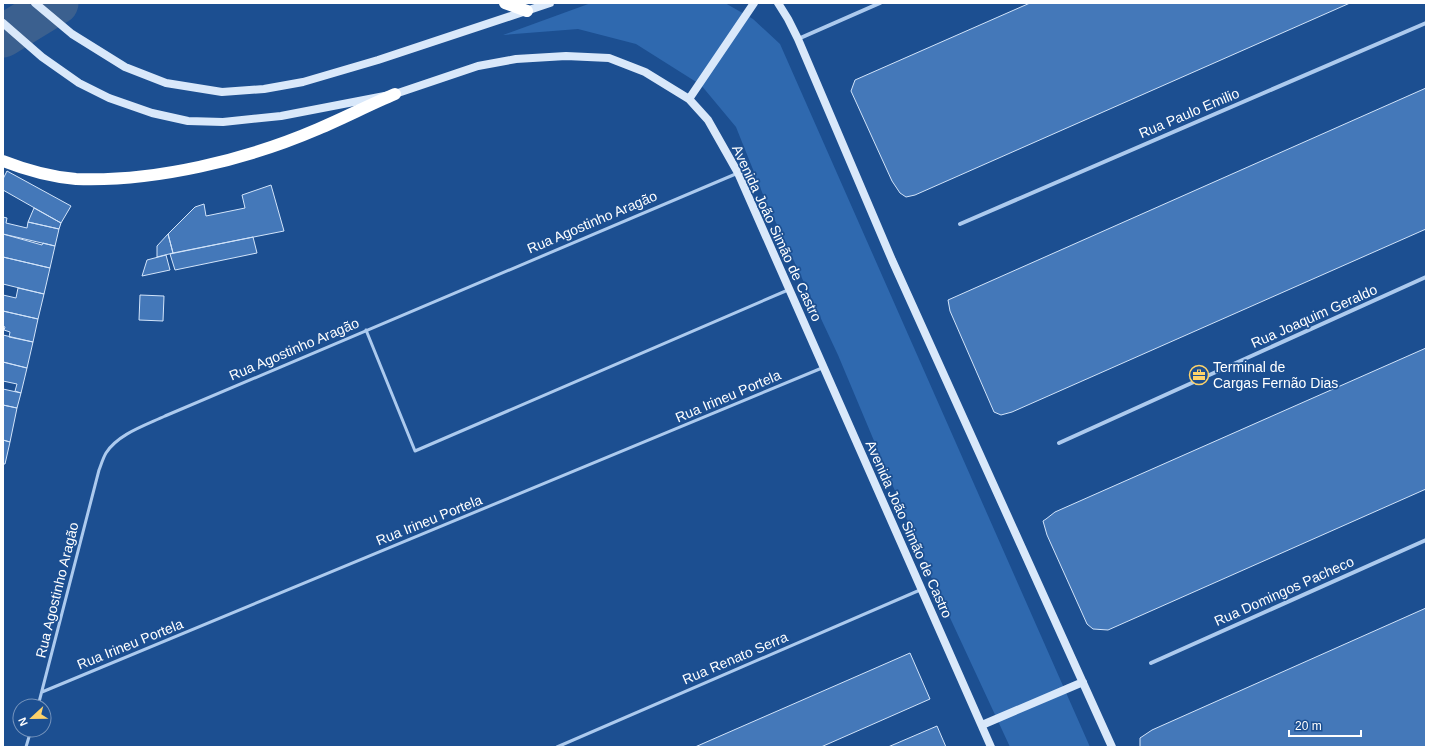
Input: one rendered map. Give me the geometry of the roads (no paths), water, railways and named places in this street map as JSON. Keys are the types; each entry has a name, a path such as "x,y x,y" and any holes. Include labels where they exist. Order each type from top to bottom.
{"highway":[{"path":"505,3 527,11"},
{"path":"3,161 50,175 76,178 109,178 181,169 218,162 258,151 317,130 395,94"}],"main road":[{"path":"35,3 72,34 125,67 166,83 222,92 264,89 303,82 378,60 550,3"},
{"path":"689,98 754,3"},
{"path":"778,3 798,39 892,260 1112,747"},
{"name":"Avenida João Simão de Castro","path":"3,23 42,58 109,98 152,113 188,120 223,122 281,116 395,94 478,66 516,58 566,56 609,58 645,72 689,98 708,120 738,173 991,747"},
{"path":"982,725 1083,682"}],"street":[{"path":"798,39 880,3"},
{"name":"Rua Paulo Emilio","path":"960,224 1426,23"},
{"name":"Rua Joaquim Geraldo","path":"1059,443 1426,278"},
{"name":"Rua Domingos Pacheco","path":"1151,662 1426,540"}],"lane":[{"name":"Rua Agostinho Aragão","path":"40,698 99,470 106,453 117,441 165,416 738,173"},
{"path":"366,330 415,451 789,289"},
{"name":"Rua Irineu Portela","path":"42,692 824,367"},
{"name":"Rua Renato Serra","path":"557,747 922,590"}],"waterway":[{"path":"3,36 57,3"}],"place":[{"name":"Terminal de Cargas Fernão Dias","path":"1199,375"}]}
